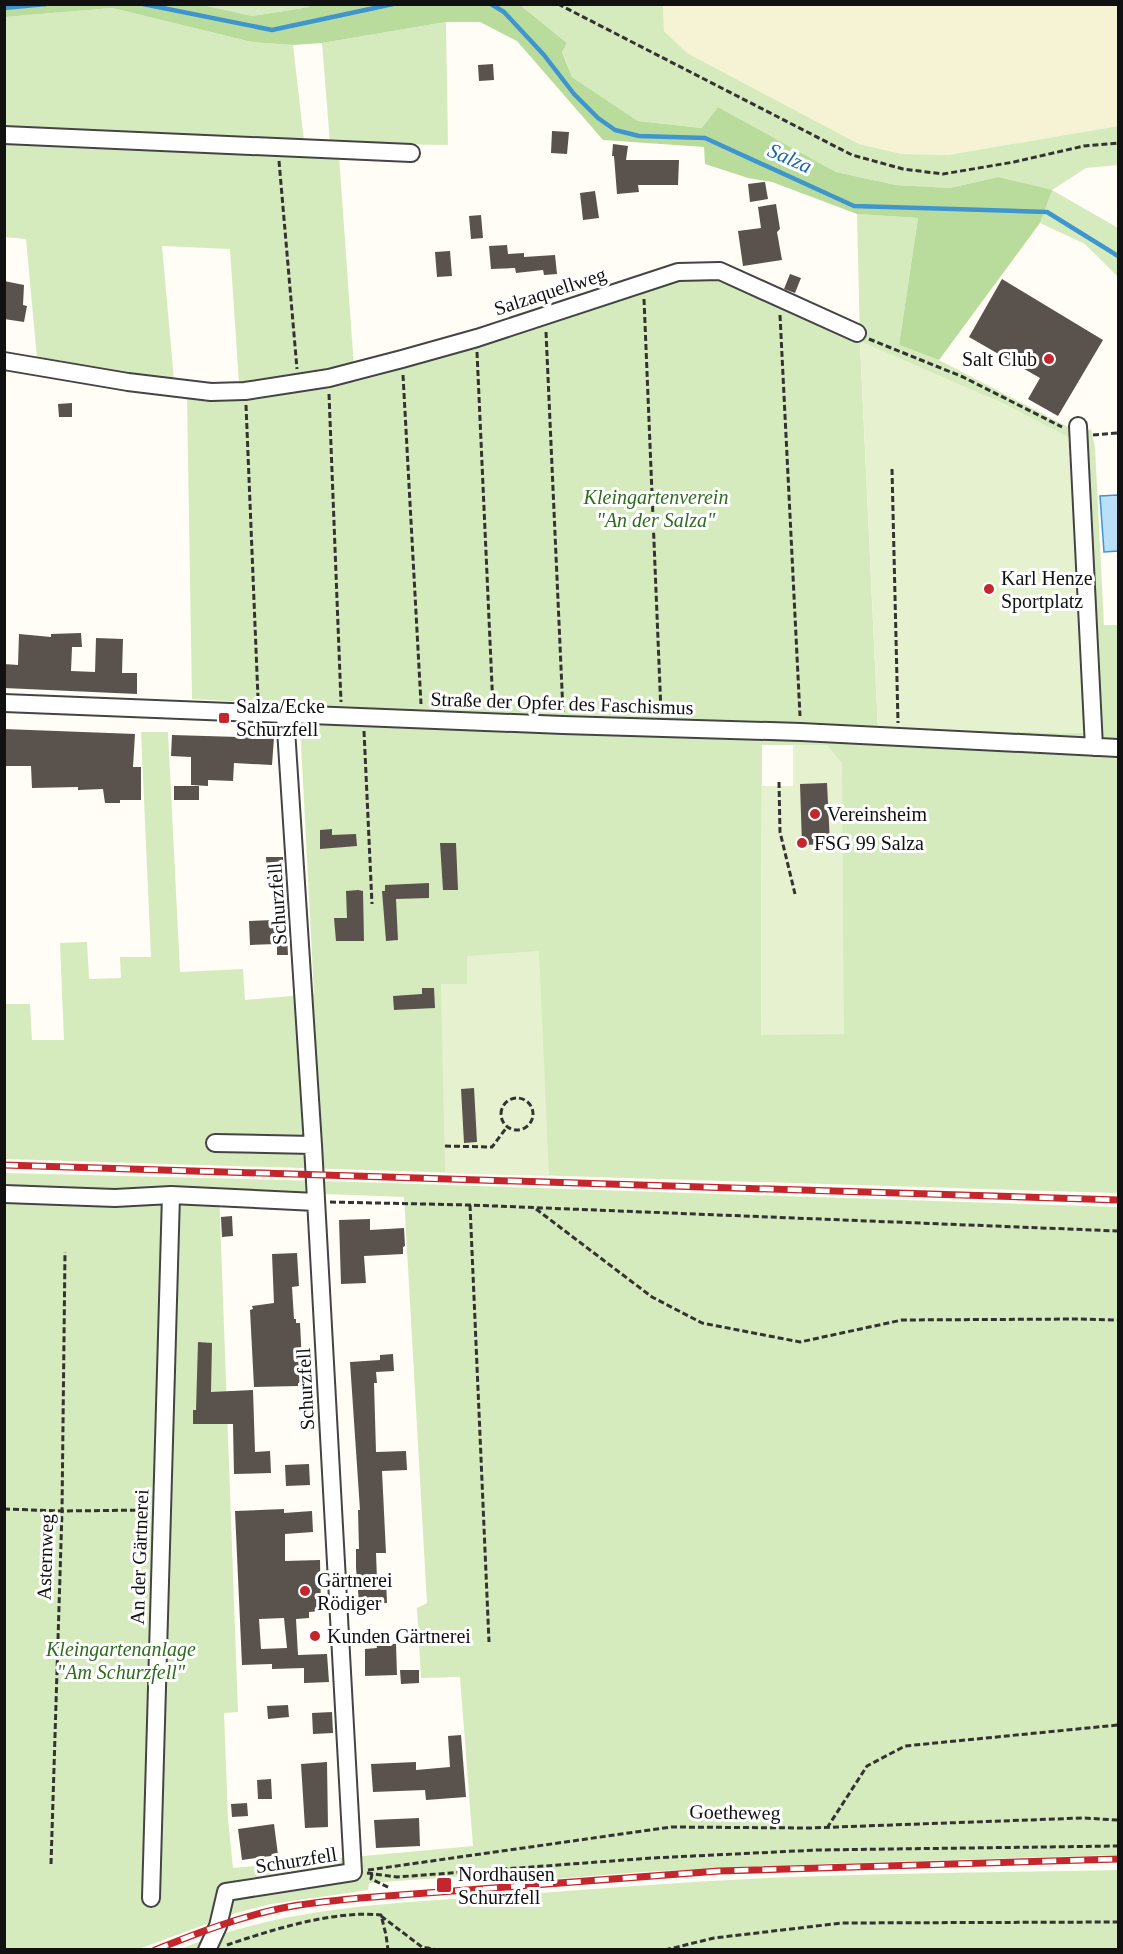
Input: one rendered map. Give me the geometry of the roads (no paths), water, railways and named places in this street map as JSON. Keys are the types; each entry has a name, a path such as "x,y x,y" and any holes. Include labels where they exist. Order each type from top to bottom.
{"street":[{"path":"4,135 411,153"},
{"name":"Salzaquellweg","path":"4,361 128,382 211,392 245,391 328,378 402,359 477,338 678,272 720,272 856,333"},
{"path":"1079,431 1094,747"},
{"name":"Straße der Opfer des Faschismus","path":"4,703 801,732 1119,748"},
{"name":"Schurzfell","path":"208,1949 218,1926 226,1892 353,1872 313,1145 285,714"},
{"path":"215,1143 313,1145"},
{"path":"4,1194 115,1198 171,1195 316,1202"},
{"name":"An der Gärtnerei","path":"151,1898 171,1195"}],"water":[{"path":"1118,495 1118,551 1104,552 1100,496"}],"waterway":[{"name":"Salza","path":"4,8 46,4"},
{"name":"Salza","path":"143,4 272,30 393,4"},
{"name":"Salza","path":"491,4 504,12 544,55 574,94 598,118 615,130 639,136 705,138 854,206 1047,212 1118,256"}],"railway":[{"path":"4,1165 1118,1200"},
{"path":"155,1950 216,1927 262,1913 298,1905 360,1898 719,1871 1118,1859"}],"place":[{"name":"Salt Club","path":"1049,359"},
{"name":"Karl Henze Sportplatz","path":"989,589"},
{"name":"Salza/Ecke Schurzfell","path":"224,718"},
{"name":"Vereinsheim","path":"815,814"},
{"name":"FSG 99 Salza","path":"802,843"},
{"name":"Gärtnerei Rödiger","path":"305,1591"},
{"name":"Kunden Gärtnerei","path":"315,1636"},
{"name":"Nordhausen Schurzfell","path":"444,1885"}],"park label":[{"name":"Kleingartenverein \"An der Salza\"","path":"656,508"},
{"name":"Kleingartenanlage \"Am Schurzfell\"","path":"121,1660"}]}
